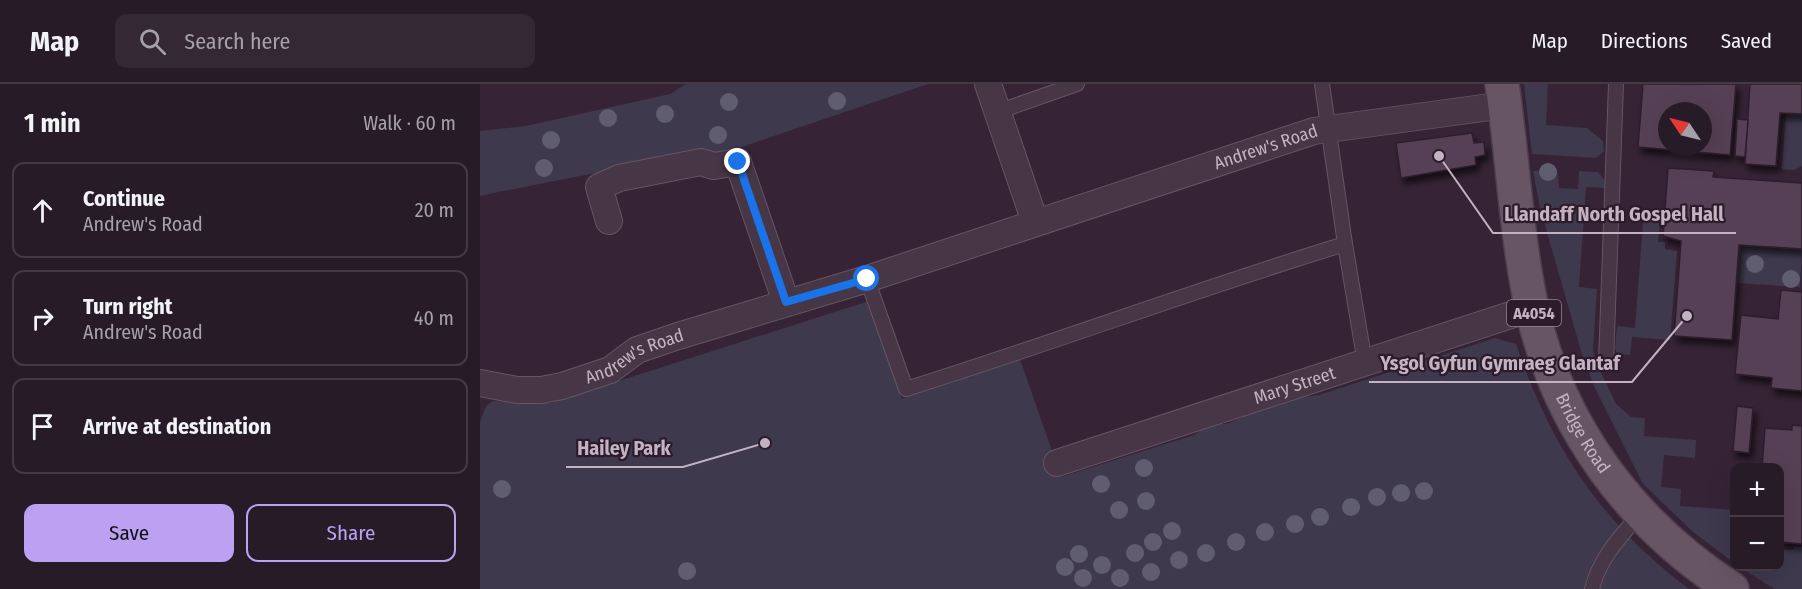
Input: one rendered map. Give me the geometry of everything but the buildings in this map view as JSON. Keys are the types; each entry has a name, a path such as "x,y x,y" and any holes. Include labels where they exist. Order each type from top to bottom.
{"main road":[{"name":"Bridge Road","path":"1504,95 1518,223 1532,308 1544,353 1574,423 1616,486 1640,514 1699,566 1732,589"}],"street":[{"path":"988,84 1035,222"},
{"name":"Andrew's Road","path":"480,383 517,390 562,386 610,370 637,350 786,302 867,279 1035,222 1328,128 1504,95"},
{"path":"609,221 599,187 619,178 701,162 714,166 738,162 786,302"},
{"name":"Mary Street","path":"1057,463 1532,308"}],"lane":[{"path":"997,112 1077,84"},
{"path":"1322,84 1365,363"},
{"path":"1606,363 1616,84"},
{"path":"867,279 906,389 1017,354 1251,272 1345,244"},
{"path":"1592,589 1596,570 1618,538 1640,514"}],"shaded area":[{"path":"686,84 928,84 718,155 703,152 480,196 480,131 526,126 670,94"},
{"path":"1524,84 1548,84 1546,125 1587,128 1603,141 1604,151 1596,158 1532,154"},
{"path":"1786,113 1802,114 1802,166 1794,170 1782,169"},
{"path":"1557,169 1559,188 1578,189 1579,171 1598,172 1605,181 1605,188 1586,187 1579,287 1597,289 1593,350 1596,362 1616,404 1631,417 1645,418 1644,436 1696,440 1695,458 1664,455 1661,487 1681,489 1680,506 1730,510 1730,560 1692,531 1643,484 1593,384 1581,351 1540,208 1533,171"},
{"path":"1644,210 1661,211 1658,242 1665,242 1665,249 1677,251 1670,340 1632,337 1630,355 1618,354 1615,349 1617,326 1635,328"},
{"path":"1739,245 1802,249 1800,287 1736,283"},
{"path":"869,301 902,399 925,385 950,382 1000,361 1010,363 1020,359 1061,477 1194,435 1208,424 1226,424 1256,407 1275,400 1319,395 1495,338 1516,344 1545,416 1583,480 1605,510 1630,537 1689,589 480,589 480,422 486,406 493,401 550,403"},
{"path":"1794,546 1802,547 1802,589 1774,589 1746,571 1784,571 1784,549 1794,550"}],"place":[{"name":"Llandaff North Gospel Hall","path":"1439,156"},
{"name":"Ysgol Gyfun Gymraeg Glantaf","path":"1687,316"},
{"name":"Hailey Park","path":"765,443"}],"route":[{"path":"738,162 786,302 867,279"}]}
